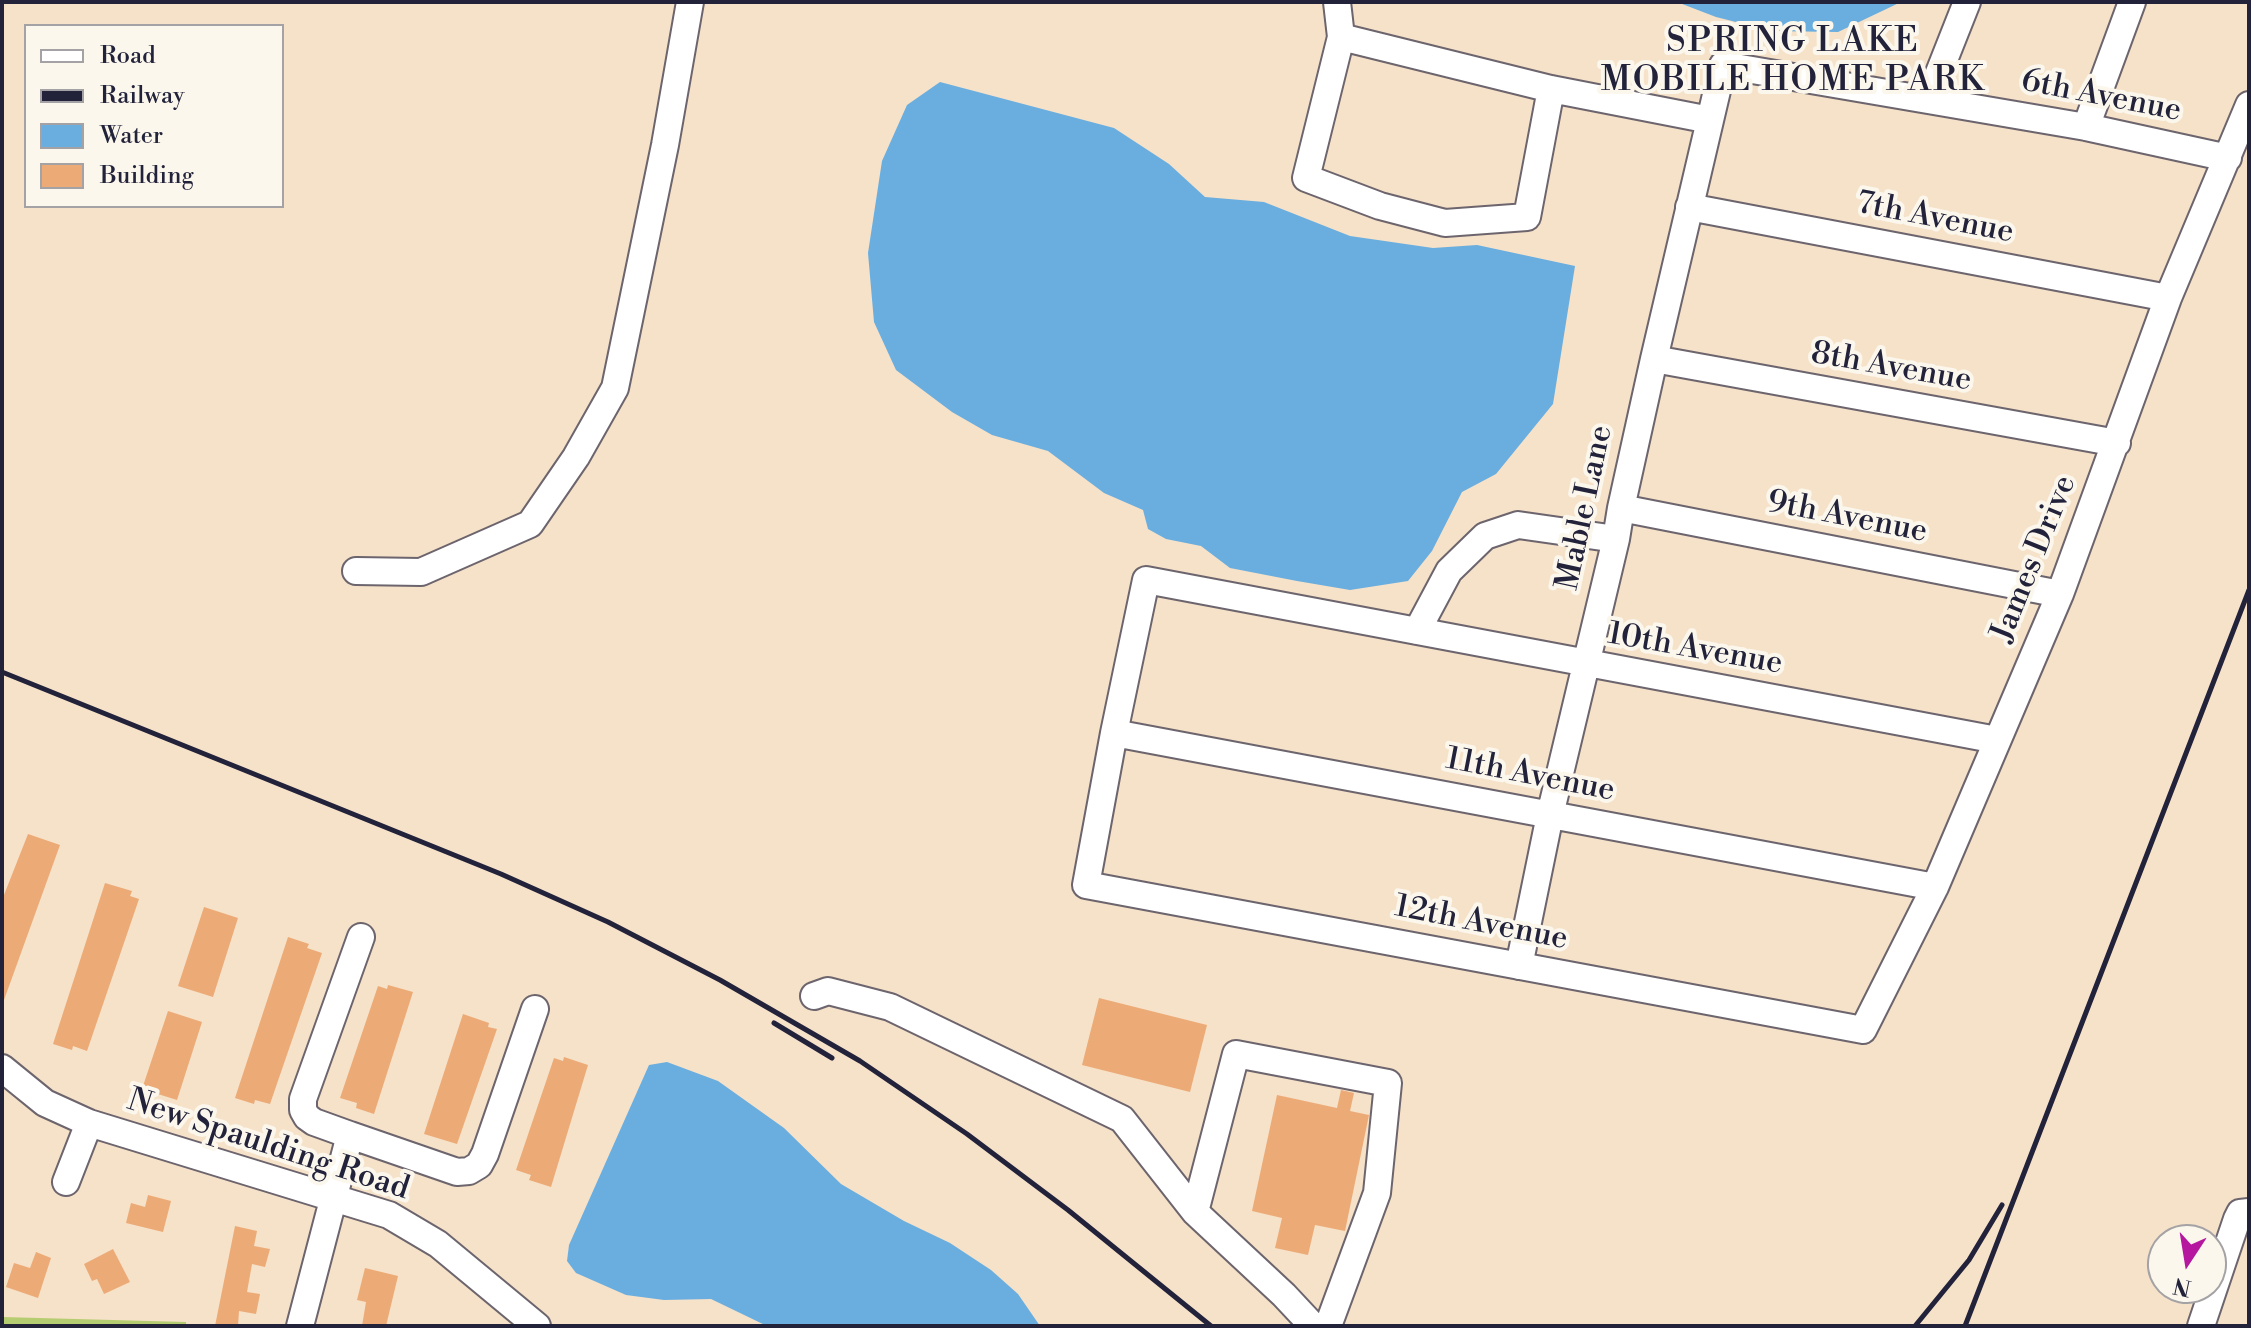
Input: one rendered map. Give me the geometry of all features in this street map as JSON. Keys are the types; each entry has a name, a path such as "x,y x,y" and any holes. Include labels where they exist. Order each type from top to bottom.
{"street":[{"path":"356,571 421,572 530,524 576,457 615,388 665,145 690,2"},
{"path":"1337,2 1341,37 1306,178 1380,206 1445,223 1527,217 1551,89"},
{"path":"1929,98 1967,2"},
{"path":"2086,127 2132,2"},
{"path":"1341,37 1551,89 1710,120"},
{"name":"6th Avenue","path":"1723,65 1929,98 2086,127 2228,158"},
{"name":"Mable Lane","path":"1519,966 1550,815 1723,65"},
{"name":"James Drive","path":"1863,1030 1935,887 2060,594 2168,298 2249,105"},
{"name":"7th Avenue","path":"1689,207 2168,298"},
{"name":"8th Avenue","path":"1654,359 2117,443"},
{"name":"9th Avenue","path":"1621,508 2060,594"},
{"path":"1417,631 1449,571 1485,536 1518,525 1616,539"},
{"name":"10th Avenue","path":"1114,733 1146,580 1997,740"},
{"name":"11th Avenue","path":"1114,733 1935,887"},
{"name":"12th Avenue","path":"1114,733 1086,885 1863,1030"},
{"path":"361,937 303,1099 303,1110 314,1122 457,1172 469,1171 479,1165 485,1154 535,1009"},
{"path":"814,996 828,991 890,1007 1122,1119 1195,1212 1313,1326"},
{"path":"1195,1212 1236,1054 1388,1083 1377,1193 1328,1326"},
{"name":"New Spaulding Road","path":"2,1068 45,1103 89,1123 389,1215 438,1244 537,1326"},
{"path":"66,1182 89,1123"},
{"path":"300,1326 350,1135"},
{"path":"2201,1326 2237,1219 2240,1213 2249,1212"}],"green space":[{"path":"2,1317 186,1322 186,1326 2,1326"}],"water":[{"path":"1677,2 1901,2 1838,32 1772,31 1716,17"},
{"path":"940,82 1114,128 1169,164 1205,197 1264,202 1350,236 1433,248 1477,245 1575,266 1553,404 1496,474 1462,492 1432,551 1408,581 1350,590 1297,581 1230,568 1201,546 1166,539 1148,529 1143,510 1104,493 1048,451 992,435 952,412 896,370 874,322 868,253 882,161 907,105"},
{"path":"667,1062 718,1081 784,1128 841,1184 904,1221 950,1243 991,1270 1018,1294 1040,1326 767,1326 711,1299 664,1300 626,1295 576,1273 567,1261 569,1245 649,1065"}],"building":[{"path":"28,834 60,845 4,1000 2,900"},
{"path":"105,883 132,891 130,896 139,899 87,1051 73,1046 72,1050 53,1044"},
{"path":"204,907 238,918 213,997 178,986"},
{"path":"288,937 309,944 307,948 322,953 270,1104 255,1100 254,1104 235,1098"},
{"path":"388,985 413,992 374,1114 356,1108 357,1103 340,1098 378,986 387,989"},
{"path":"1099,998 1207,1025 1190,1092 1082,1065"},
{"path":"168,1011 202,1022 177,1100 142,1089"},
{"path":"463,1014 497,1029 457,1144 424,1134"},
{"path":"564,1057 588,1065 551,1187 529,1180 531,1175 516,1170 554,1058 563,1061"},
{"path":"1341,1090 1354,1093 1350,1111 1369,1115 1345,1231 1315,1225 1308,1255 1275,1248 1282,1218 1252,1211 1277,1095 1337,1108"},
{"path":"148,1195 171,1201 163,1232 126,1223 131,1203 145,1207"},
{"path":"235,1226 257,1231 254,1246 270,1249 265,1267 252,1264 247,1292 260,1294 256,1314 239,1311 238,1326 215,1326"},
{"path":"113,1249 130,1282 104,1294 97,1279 92,1281 84,1264"},
{"path":"36,1252 51,1258 38,1298 6,1287 14,1263 30,1268"},
{"path":"365,1268 398,1276 386,1326 362,1326 366,1302 357,1300"}],"railway":[{"path":"1965,1326 2249,590"},
{"path":"2,672 501,874 608,922 720,980 860,1061 967,1134 1068,1210 1211,1326"},
{"path":"774,1023 832,1058"},
{"path":"1915,1326 1969,1260 2002,1205"}],"district":[{"name":"SPRING LAKE MOBILE HOME PARK","path":"1793,62"}]}
